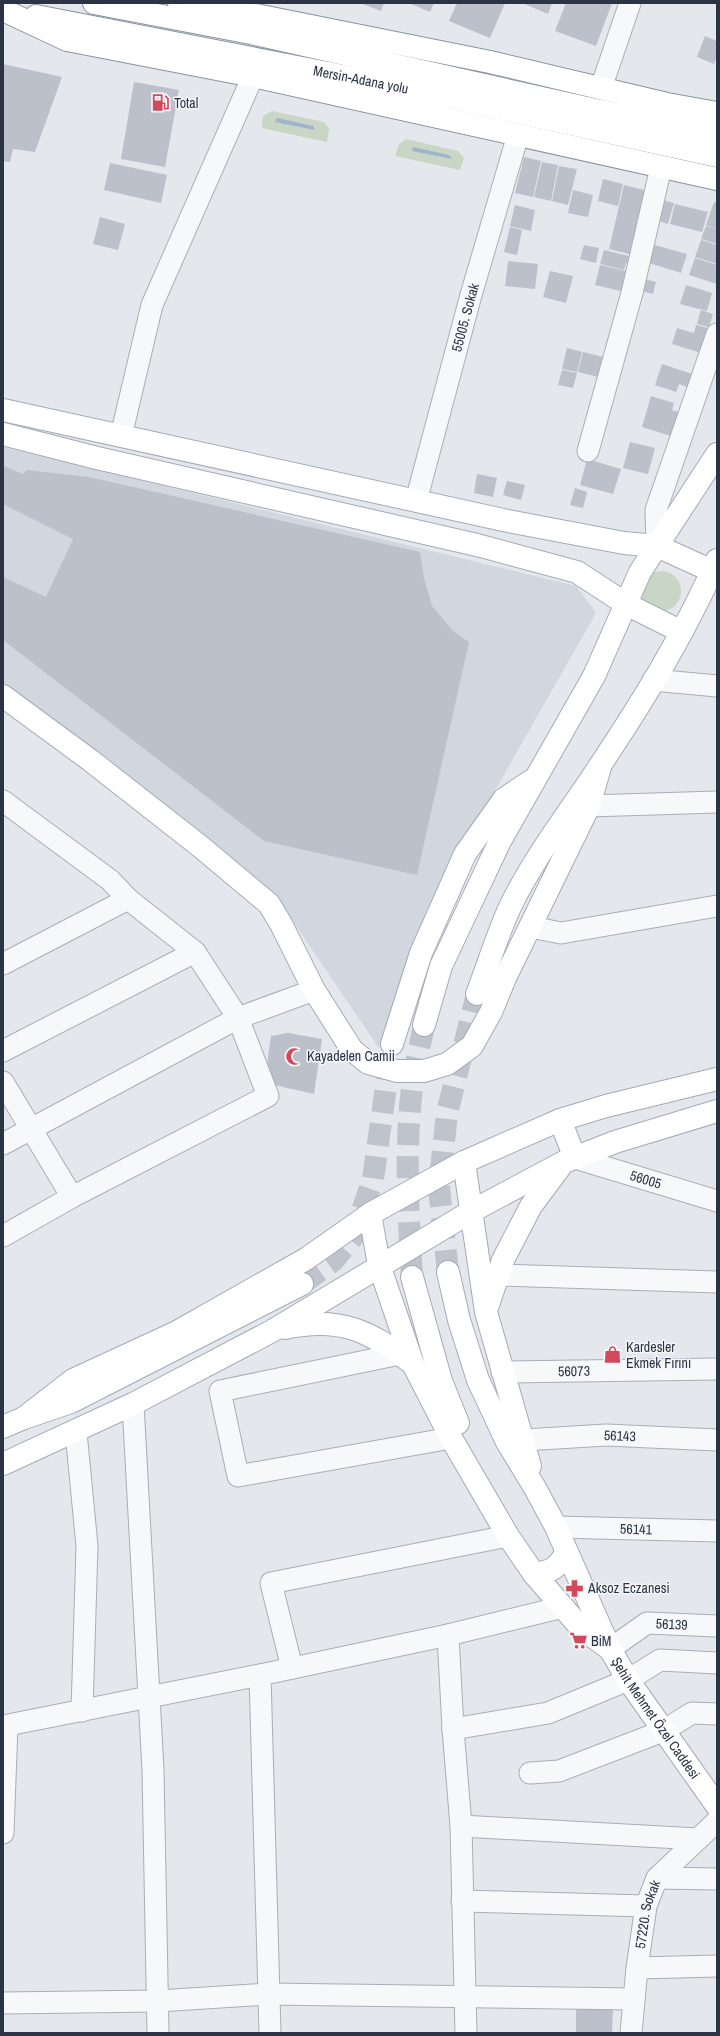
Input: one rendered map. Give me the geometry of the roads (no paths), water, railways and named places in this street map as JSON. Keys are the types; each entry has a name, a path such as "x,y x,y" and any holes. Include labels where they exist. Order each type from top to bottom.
{"main road":[{"name":"Mersin-Adana yolu","path":"94,3 251,33 591,109 717,135"},
{"path":"179,3 258,9 601,88 717,113"},
{"name":"Mersin-Adana yolu","path":"3,10 425,92 717,156"},
{"path":"3,10 68,40 253,76 716,178"},
{"path":"3,410 416,501 585,536 624,543 657,546 715,566 709,599 682,632 670,656 653,680 600,767 546,844 510,907 477,994"},
{"path":"3,434 110,461 477,545 577,572 626,604 682,632"},
{"path":"424,1025 442,966 500,841 594,676 640,572 717,454"},
{"path":"3,696 90,760 201,847 269,904 281,924 314,990 352,1050 368,1063 397,1070 424,1072 447,1064 472,1046 492,1012 505,978 589,806 600,767"},
{"path":"392,1044 421,952 466,854 504,799 537,777"},
{"path":"24,1418 73,1380 175,1333 306,1258 370,1214 464,1162 560,1120 606,1106 717,1079"},
{"path":"3,1464 76,1432 133,1404 272,1331 472,1211 569,1160 615,1142 717,1111"},
{"path":"560,1120 569,1160"},
{"path":"486,1312 497,1275 531,1206 569,1160"},
{"path":"464,1162 486,1312 502,1372 524,1440 535,1488"},
{"path":"370,1214 379,1266 407,1359 508,1536 534,1574 581,1628 610,1649"},
{"path":"448,1272 459,1320 478,1380 507,1442 535,1488"},
{"path":"412,1277 423,1323 441,1381 483,1491"},
{"path":"3,1427 24,1418 71,1402 302,1284"},
{"path":"272,1331 308,1323 345,1326 366,1333 407,1359"},
{"name":"Şehit Mehmet Özel Caddesi","path":"535,1488 556,1527 610,1649 628,1680 717,1806"},
{"path":"534,1574 548,1572 560,1564 566,1552"}],"street":[{"path":"601,88 630,3"},
{"path":"121,436 152,305 253,76"},
{"name":"55005. Sokak","path":"416,501 471,295 518,135"},
{"path":"588,451 632,293 661,166"},
{"path":"657,546 656,510 717,334"},
{"path":"653,680 717,686"},
{"path":"3,801 110,880 128,899 195,952 238,1018 268,1096 72,1197 3,1236"},
{"path":"589,806 717,802"},
{"path":"3,964 128,899"},
{"path":"531,927 561,932 717,906"},
{"path":"3,1051 195,952"},
{"path":"3,1144 238,1018 314,990"},
{"path":"3,1082 72,1197"},
{"name":"56005","path":"569,1160 717,1201"},
{"path":"497,1275 717,1282"},
{"path":"407,1359 220,1391 238,1476 452,1438"},
{"name":"56073","path":"502,1372 717,1369"},
{"path":"133,1404 150,1698 158,2033"},
{"path":"76,1432 87,1546 82,1711"},
{"name":"56143","path":"524,1440 606,1435 717,1440"},
{"name":"56141","path":"556,1527 717,1531"},
{"path":"292,1668 271,1583 508,1536"},
{"path":"3,1833 5,1726 150,1698 448,1635 563,1607"},
{"name":"56139","path":"610,1649 647,1623 717,1626"},
{"path":"448,1635 453,1729 461,1826 466,2033"},
{"path":"453,1729 548,1713 628,1680 660,1660 717,1663"},
{"path":"260,1675 270,2033"},
{"path":"530,1773 559,1771 663,1731 692,1713 717,1714"},
{"name":"57220. Sokak","path":"631,2033 637,1968 646,1906 657,1878 717,1821"},
{"path":"461,1826 698,1839"},
{"path":"657,1878 717,1879"},
{"path":"462,1901 646,1906"},
{"path":"637,1968 717,1966"},
{"path":"3,2002 158,2001 269,1994 466,1998 634,1999"}],"water":[{"path":"277,118 313,126 315,130 275,122"},
{"path":"413,147 449,155 452,159 412,151"}],"tunnel":[{"path":"448,1272 439,1188 447,1113 477,994"},
{"path":"412,1277 408,1200 409,1124 414,1073 424,1025"},
{"path":"302,1284 333,1261 353,1237 373,1179 392,1044"}],"place":[{"name":"Total","path":"161,103"},
{"name":"Kayadelen Camii","path":"294,1056"},
{"name":"Kardesler Ekmek Fırını","path":"613,1355"},
{"name":"Aksoz Eczanesi","path":"575,1588"},
{"name":"BiM","path":"578,1641"}]}
